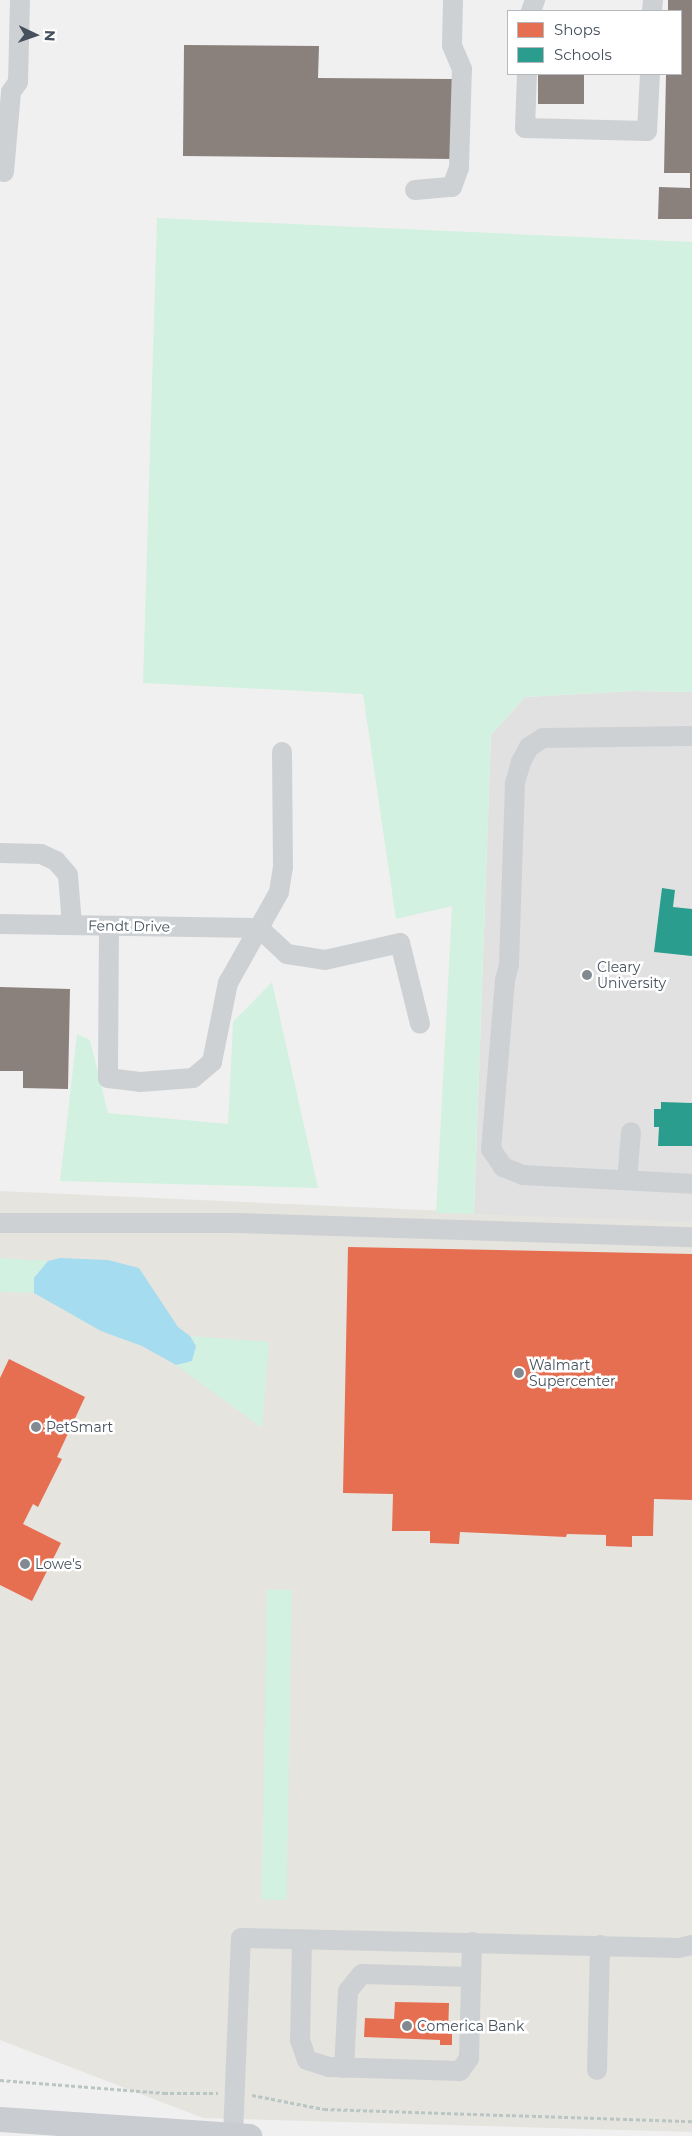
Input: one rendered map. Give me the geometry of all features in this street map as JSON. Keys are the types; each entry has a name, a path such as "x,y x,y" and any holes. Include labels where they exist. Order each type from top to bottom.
{"main road":[{"path":"0,2119 238,2136"}],"street":[{"path":"4,172 11,92 18,82 20,0"},
{"path":"415,190 452,187 459,168 462,69 452,45 454,0"},
{"path":"526,75 525,128 647,131 650,75"},
{"path":"692,736 543,738 529,747 521,762 515,783 510,965 505,980 491,1149 503,1168 523,1175 692,1184"},
{"path":"109,926 108,1078 140,1082 193,1078 212,1062 228,983 278,892 283,867 282,752"},
{"path":"0,853 41,854 56,861 68,875 72,925"},
{"name":"Fendt Drive","path":"0,924 259,928"},
{"path":"259,928 287,954 325,960 400,943 420,1024"},
{"path":"627,1180 631,1132"},
{"path":"0,1223 236,1223 692,1237"},
{"path":"238,2136 234,2094 241,1938 679,1948 692,1945"},
{"path":"302,1939 300,2040 307,2060 328,2067 460,2071 469,2058 472,1942"},
{"path":"597,2070 600,1945"},
{"path":"344,2068 348,1991 362,1974 471,1977"}],"path":[{"path":"0,2080 164,2093 234,2094 324,2109 692,2121"}],"shaded area":[{"name":"Cleary University","path":"634,691 692,692 692,1222 474,1214 491,735 525,697"},
{"path":"0,1191 692,1222 692,2132 203,2118 0,2040"}],"green space":[{"path":"157,218 692,242 692,692 634,691 525,697 491,735 474,1214 436,1213 452,906 396,919 363,694 143,683"},
{"path":"272,982 318,1188 60,1181 77,1034 90,1040 108,1113 228,1124 233,1022"},
{"path":"0,1258 48,1261 34,1278 34,1293 0,1292"},
{"path":"190,1336 269,1342 262,1428 176,1365 192,1361 196,1346"},
{"path":"267,1590 292,1590 287,1900 262,1900"}],"water":[{"path":"60,1258 108,1260 139,1268 178,1327 190,1336 196,1346 192,1361 176,1365 142,1346 101,1331 34,1293 34,1278 48,1261"}],"building: Shops":[{"name":"Walmart Supercenter","path":"348,1247 692,1254 692,1500 654,1499 653,1536 632,1536 632,1547 606,1546 606,1535 567,1534 566,1537 460,1532 459,1544 430,1543 430,1531 392,1531 393,1494 343,1493"},
{"name":"PetSmart","path":"9,1359 85,1397 57,1457 62,1459 38,1507 33,1504 23,1524 61,1543 32,1601 0,1585 0,1378"},
{"name":"Comerica Bank","path":"395,2002 449,2003 448,2034 452,2034 452,2045 440,2045 440,2040 364,2037 365,2018 394,2019"}],"building: Schools":[{"path":"662,888 675,890 673,907 692,909 692,956 654,952"},
{"path":"661,1102 692,1103 692,1146 658,1146 659,1127 654,1127 654,1109 661,1109"}],"building: Industry":[{"path":"668,0 692,0 692,219 658,219 659,187 690,188 690,173 664,173 666,75 682,75 682,10 668,10"},
{"path":"184,45 319,46 318,78 452,79 452,159 183,156"},
{"path":"538,75 584,75 584,104 538,104"},
{"path":"0,987 70,989 68,1089 23,1088 23,1071 0,1071"}],"place":[{"name":"Cleary University","path":"587,975"},
{"name":"Walmart Supercenter","path":"519,1373"},
{"name":"PetSmart","path":"36,1427"},
{"name":"Lowe's","path":"25,1564"},
{"name":"Comerica Bank","path":"407,2026"}]}
